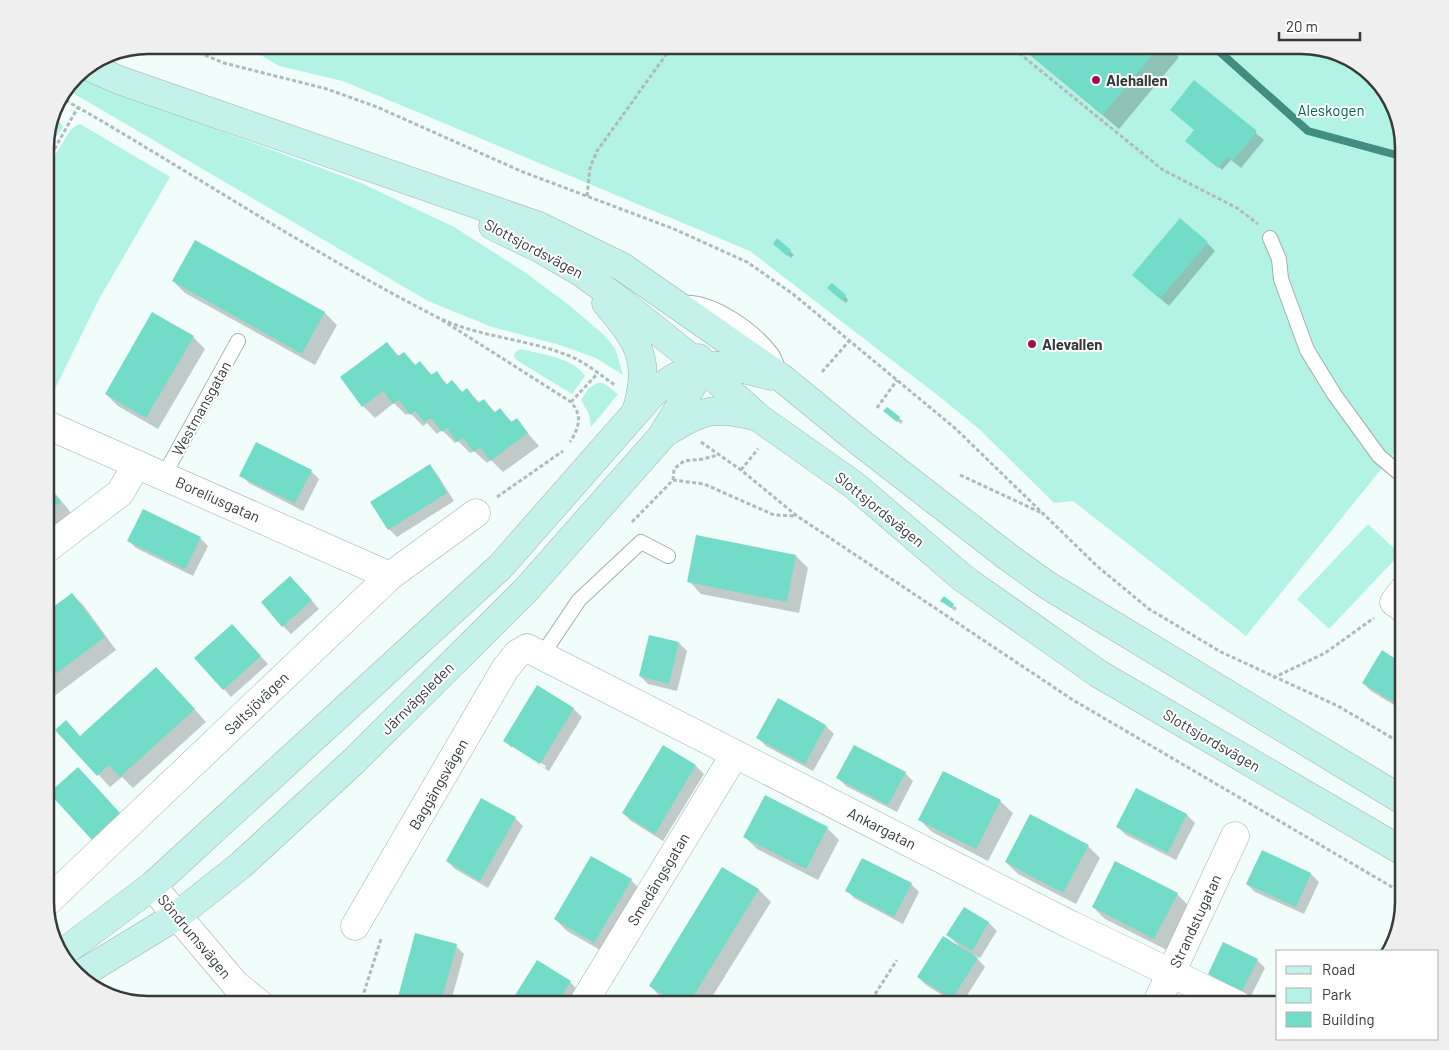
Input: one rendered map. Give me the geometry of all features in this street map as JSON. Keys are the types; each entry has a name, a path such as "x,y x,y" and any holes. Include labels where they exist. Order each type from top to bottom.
{"main road":[{"name":"Slottsjordsvägen","path":"96,70 119,80 539,226 621,266 677,303 782,379 860,443 1047,585 1395,796"},
{"name":"Slottsjordsvägen","path":"361,163 541,249 582,272 700,365 759,418 854,485 964,579 1099,674 1395,847"},
{"path":"582,272 635,340 644,371 642,394 636,413"},
{"path":"677,303 694,337 700,365"},
{"path":"66,949 152,886 501,566 664,383 700,365 743,369 782,379"},
{"name":"Järnvägsleden","path":"85,972 178,915 241,865 326,786 460,656 526,590 662,436 696,379 700,365"},
{"path":"662,436 686,419 714,410 739,412 759,418"}],"street":[{"name":"Boreliusgatan","path":"54,428 390,576"},
{"path":"54,543 120,492 137,464"},
{"name":"Saltsjövägen","path":"54,895 390,576 476,513"},
{"name":"Ankargatan","path":"534,652 1071,925 1220,996"},
{"name":"Baggängsvägen","path":"355,926 505,669 517,654 534,652"},
{"name":"Smedängsgatan","path":"587,996 735,754"},
{"name":"Strandstugatan","path":"1160,996 1235,836"},
{"name":"Söndrumsvägen","path":"152,886 236,985 249,996"}],"lane":[{"path":"1270,238 1279,258 1281,279 1307,350 1334,394 1379,456 1395,469"},
{"name":"Westmansgatan","path":"164,475 238,342"},
{"path":"534,652 579,600 641,542 668,556"}],"path":[{"path":"202,54 224,63 326,89 377,107 523,172 674,229 746,262 793,294 956,429 1097,566 1149,608 1221,652 1273,678 1338,706 1395,740"},
{"path":"587,196 590,168 597,151 667,54"},
{"path":"1020,54 1163,170 1237,208 1257,223 1270,238"},
{"path":"66,101 251,212 435,316 571,402 578,410 579,429 566,448 476,513"},
{"path":"54,150 78,107"},
{"path":"435,316 477,332 544,347 569,355 622,389"},
{"path":"822,372 850,340"},
{"path":"571,402 598,373"},
{"path":"877,408 898,380"},
{"path":"698,441 741,470 797,516 1073,700 1395,889"},
{"path":"741,470 760,447"},
{"path":"673,480 674,469 684,461 719,455"},
{"path":"960,475 1047,516"},
{"path":"1273,678 1325,653 1362,629 1395,604"},
{"path":"363,996 382,934"},
{"path":"874,996 897,960"}],"green space":[{"name":"Alevallen","path":"259,54 1301,54 1325,57 1343,63 1368,81 1376,91 1386,106 1394,136 1395,452 1246,636 1073,501 1054,503 979,429 750,251 343,81 279,66"},
{"path":"83,80 361,183 454,227 523,271 569,305 604,335 615,348 623,375 596,358 560,345 492,327 428,301 72,93"},
{"path":"58,121 63,127 54,139"},
{"path":"80,124 170,177 99,299 54,391 54,157 69,132"},
{"path":"520,349 564,360 580,370 585,376 572,394 518,361 514,357 515,352"},
{"path":"597,383 603,383 618,394 591,427 589,414 581,400 589,388"},
{"path":"1368,524 1395,549 1395,559 1329,629 1297,599"}],"building":[{"name":"Alehallen","path":"1030,54 1153,54 1103,115"},
{"path":"1194,80 1257,131 1233,161 1227,157 1218,168 1185,141 1194,130 1170,110"},
{"path":"1180,218 1208,242 1160,299 1132,275"},
{"path":"777,238 791,250 787,256 773,244"},
{"path":"195,240 325,312 302,354 172,281"},
{"path":"832,283 846,295 841,300 827,288"},
{"path":"152,312 194,336 146,418 105,394"},
{"path":"387,342 398,356 404,352 415,365 420,361 431,375 437,371 446,385 452,380 462,392 467,388 478,403 484,399 494,413 500,408 511,422 517,418 528,433 490,461 480,447 474,452 463,438 457,442 447,428 442,432 431,418 424,422 415,411 410,415 399,400 393,404 383,391 362,407 340,377"},
{"path":"887,407 900,417 897,422 883,411"},
{"path":"256,442 312,470 295,503 239,476"},
{"path":"430,464 447,493 388,530 370,502"},
{"path":"54,494 61,502 54,507"},
{"path":"143,509 201,537 185,569 127,541"},
{"path":"696,535 796,555 787,602 687,582"},
{"path":"290,576 312,600 282,627 261,602"},
{"path":"72,593 105,637 54,675 54,606"},
{"path":"944,596 954,604 951,608 940,601"},
{"path":"232,624 261,656 223,690 194,658"},
{"path":"649,635 679,642 669,684 639,676"},
{"path":"1382,650 1395,659 1395,703 1362,683"},
{"path":"156,667 195,709 120,777 109,765 97,776 55,730 66,720 80,736"},
{"path":"537,685 574,708 540,764 503,741"},
{"path":"778,698 826,725 805,764 756,738"},
{"path":"663,745 696,765 655,834 622,813"},
{"path":"854,745 906,772 888,805 836,778"},
{"path":"78,767 121,814 92,840 54,798 54,789"},
{"path":"943,771 1001,800 976,849 918,820"},
{"path":"1136,788 1187,814 1168,853 1116,827"},
{"path":"765,795 828,827 806,869 743,837"},
{"path":"481,798 516,817 480,881 446,861"},
{"path":"1030,814 1089,845 1063,893 1005,862"},
{"path":"1262,850 1311,873 1296,907 1246,884"},
{"path":"591,856 632,879 594,943 554,919"},
{"path":"862,858 912,883 894,917 845,891"},
{"path":"1115,861 1178,893 1154,939 1092,907"},
{"path":"722,867 759,889 694,996 665,996 649,986"},
{"path":"964,907 989,922 972,951 946,935"},
{"path":"415,933 457,944 443,996 398,996"},
{"path":"943,936 978,958 954,996 947,996 917,977"},
{"path":"1223,942 1258,959 1242,991 1208,974"},
{"path":"537,960 571,981 562,996 515,996"}],"waterway":[{"path":"1222,54 1308,131 1395,155"}],"place":[{"name":"Alehallen","path":"1096,80"},
{"name":"Alevallen","path":"1032,344"}],"park label":[{"name":"Aleskogen","path":"1331,110"}]}
